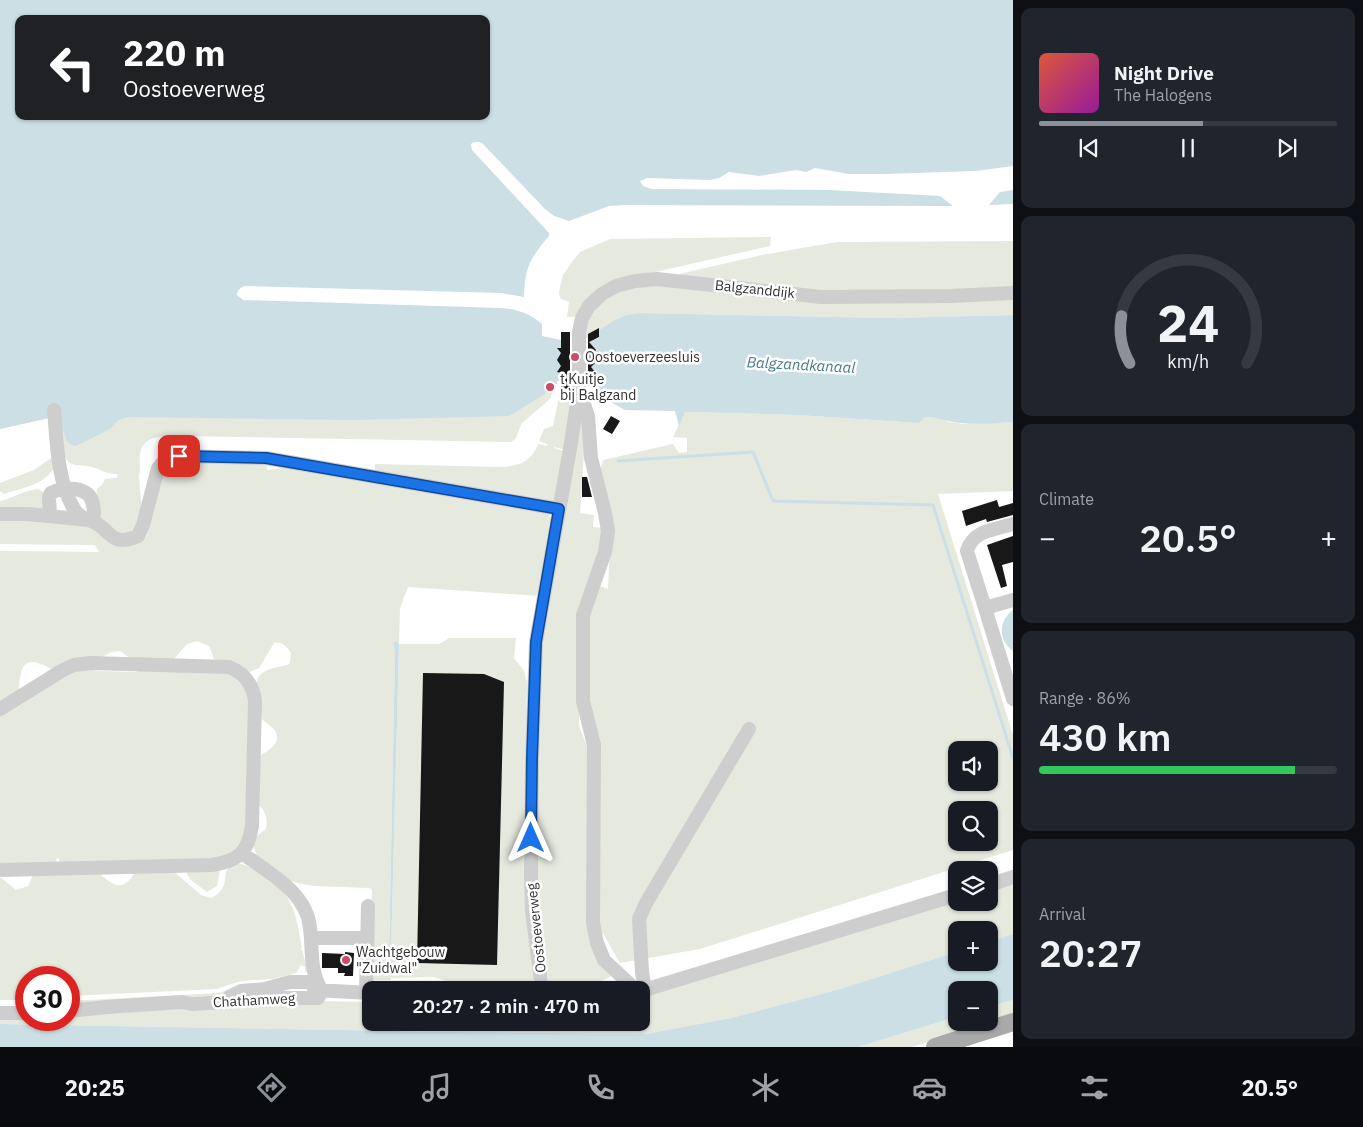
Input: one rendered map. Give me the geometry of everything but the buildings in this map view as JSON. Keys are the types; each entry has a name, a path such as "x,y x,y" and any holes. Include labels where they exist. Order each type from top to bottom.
{"main road":[{"path":"935,1047 1013,1022"}],"street":[{"name":"Balgzanddijk","path":"579,389 579,332 582,318 589,306 602,294 616,286 635,281 657,279 821,297 952,296 1013,293"},
{"name":"Oostoeverweg","path":"541,981 532,910 531,877 536,642 579,389"},
{"path":"579,389 588,416 591,458 606,514 608,531 605,552 583,615 583,701 594,745 593,923 597,943 604,960 629,981"},
{"path":"54,410 61,474 73,509 120,541 138,536 143,525 158,468 165,460 174,456 266,458 559,509"},
{"path":"50,516 49,495 53,491 80,490 90,494 93,500 95,514 91,520"},
{"path":"0,514 91,520"},
{"path":"1013,524 976,535 970,542 967,551 985,608 1009,672 1013,699"},
{"path":"985,608 1013,600"},
{"path":"0,709 63,670 83,663 216,665 235,669 248,681 255,701 252,826 248,845 242,853 228,862 212,865 0,870"},
{"path":"642,981 639,920 646,903 749,730"},
{"path":"242,853 294,893 299,899 309,919 314,974 319,987"},
{"path":"998,881 1013,877"},
{"path":"650,988 948,897"},
{"path":"368,906 369,981"},
{"path":"311,938 367,938"},
{"name":"Chathamweg","path":"182,1002 192,1004 286,998 318,998 319,987"},
{"name":"Chathamweg","path":"80,1010 265,995 288,990 318,990 319,987 362,992"},
{"path":"0,1013 15,1013"}],"shaded area":[{"path":"771,237 770,246 620,280 575,317 567,317 569,302 561,299 559,294 563,275 580,252 610,239"},
{"path":"1013,241 1013,288 823,293 685,277 679,274 762,255 837,242"},
{"path":"645,285 1013,298 1013,315 888,318 639,313 622,317 609,323 599,330 599,337 584,338 589,314 619,289"},
{"path":"546,384 553,384 551,398 522,423 517,436 511,442 181,436 168,436 149,440 141,449 139,476 142,515 140,524 126,538 99,521 96,504 97,489 105,479 117,478 118,474 72,464 66,458 61,437 60,409 545,394 546,388 549,388"},
{"path":"559,388 575,389 566,450 554,447 566,452 555,500 552,502 375,475 375,464 502,467 520,464 532,455 538,444 547,446 547,444 539,441 544,429 553,426"},
{"path":"48,411 49,418 0,429"},
{"path":"685,412 797,415 919,423 926,417 941,418 949,422 964,424 1013,422 1013,491 938,494 1013,735 1013,850 978,861 948,861 948,871 700,949 620,963 597,923 587,615 600,586 608,589 611,520 600,472 603,460 673,444 679,453 687,452 687,438 673,437"},
{"path":"581,416 585,438 580,513 594,515 593,527 602,528 600,545 585,594 580,602 579,618 579,726 589,751 589,930 613,975 601,981 548,981 538,922 536,878 541,639"},
{"path":"49,422 54,467 39,482 4,494 0,491 0,483 34,470 51,458"},
{"path":"171,461 266,461 267,470 289,467 543,511 548,514 552,520 540,596 408,587 400,608 399,644 439,644 449,638 516,638 514,658 524,671 527,682 524,854 526,896 535,977 532,981 446,981 434,977 369,980 372,891 370,888 313,886 297,883 286,879 258,859 253,845 257,836 266,829 267,821 266,815 257,803 258,758 272,747 277,740 277,735 272,727 257,714 257,681 265,671 290,663 291,653 282,643 274,643 259,668 250,672 217,662 209,646 197,641 187,644 174,659 134,661 120,651 111,652 97,660 53,670 44,665 31,662 23,667 19,690 6,701 0,700 0,551 99,552 95,545 0,544 0,517 86,523 114,542 144,531 146,538 160,472","holes":["397,642 399,644 391,956 389,955 395,652 393,643"]},
{"path":"38,489 45,493 48,512 0,510 0,501"},
{"path":"94,665 95,671 137,672 137,666 227,670 249,692 246,839 226,858 60,866 59,858 56,859 57,866 0,867 0,712 58,675"},
{"path":"235,863 243,864 279,888 286,896 296,917 302,948 300,949 302,950 308,971 305,972 305,967 301,965 296,973 272,979 241,981 216,989 80,995 80,966 15,966 15,1000 0,1000 0,877 16,890 28,886 33,875 99,873 109,882 123,885 127,883 135,872 172,870 201,895 211,898 222,889 226,871"},
{"path":"220,870 217,886 207,892 191,880 187,874 187,872"},
{"path":"1013,883 1013,934 998,939 998,921 948,921 948,955 840,989 731,1018 645,1034 397,1031 650,1031 650,994 948,903 948,911 998,911 998,888"},
{"path":"238,987 226,995 116,1001 80,1006 80,1000 218,993"},
{"path":"1013,1000 1013,1016 998,1021 998,1004"},
{"path":"313,1001 362,1002 362,1030 80,1025 80,1015 115,1011"},
{"path":"0,1018 15,1018 15,1024 0,1024"},
{"path":"948,1019 948,1031 964,1031 912,1047 858,1047"}],"water":[{"path":"0,0 1013,0 1013,166 976,171 883,174 849,174 815,168 806,172 796,170 759,176 729,172 719,178 710,180 647,178 640,181 643,186 652,189 829,190 940,196 953,206 623,205 609,206 569,221 554,216 545,209 482,143 475,142 471,144 472,150 549,233 549,236 533,257 527,270 524,297 501,293 245,286 238,290 237,295 243,300 502,308 519,311 528,315 542,324 542,336 561,340 561,348 557,349 561,350 561,370 557,371 561,372 561,381 557,381 557,384 546,384 545,394 508,416 354,420 129,417 118,420 110,429 76,446 69,443 60,424 49,418 0,429"},
{"path":"1013,190 1013,204 989,205 1000,192"},
{"name":"Balgzandkanaal","path":"639,313 888,318 1013,315 1013,422 967,424 926,417 919,423 797,415 685,412 679,426 675,411 625,410 598,395 598,386 588,382 588,375 596,373 588,363 596,362 588,360 596,350 588,348 589,340 599,338 599,330 614,321 627,315"},
{"path":"1013,610 1013,651 1008,647 1002,636 1002,625 1008,614"},
{"path":"396,641 399,644 391,956 389,956 395,652 393,643"},
{"path":"1013,934 1013,1000 998,1004 998,981 948,981 948,1019 858,1047 0,1047 0,1024 15,1024 15,1031 80,1031 80,1025 645,1034 731,1018 840,989 948,955 948,971 998,971 998,939"}],"waterway":[{"path":"618,461 753,452 773,501 933,505 1013,758"}],"place":[{"name":"Oostoeverzeesluis","path":"575,357"},
{"name":"t Kuitje bij Balgzand","path":"550,387"},
{"name":"Wachtgebouw \"Zuidwal\"","path":"346,960"}],"route":[{"path":"179,456 266,458 559,509 536,642 531,838"}]}
